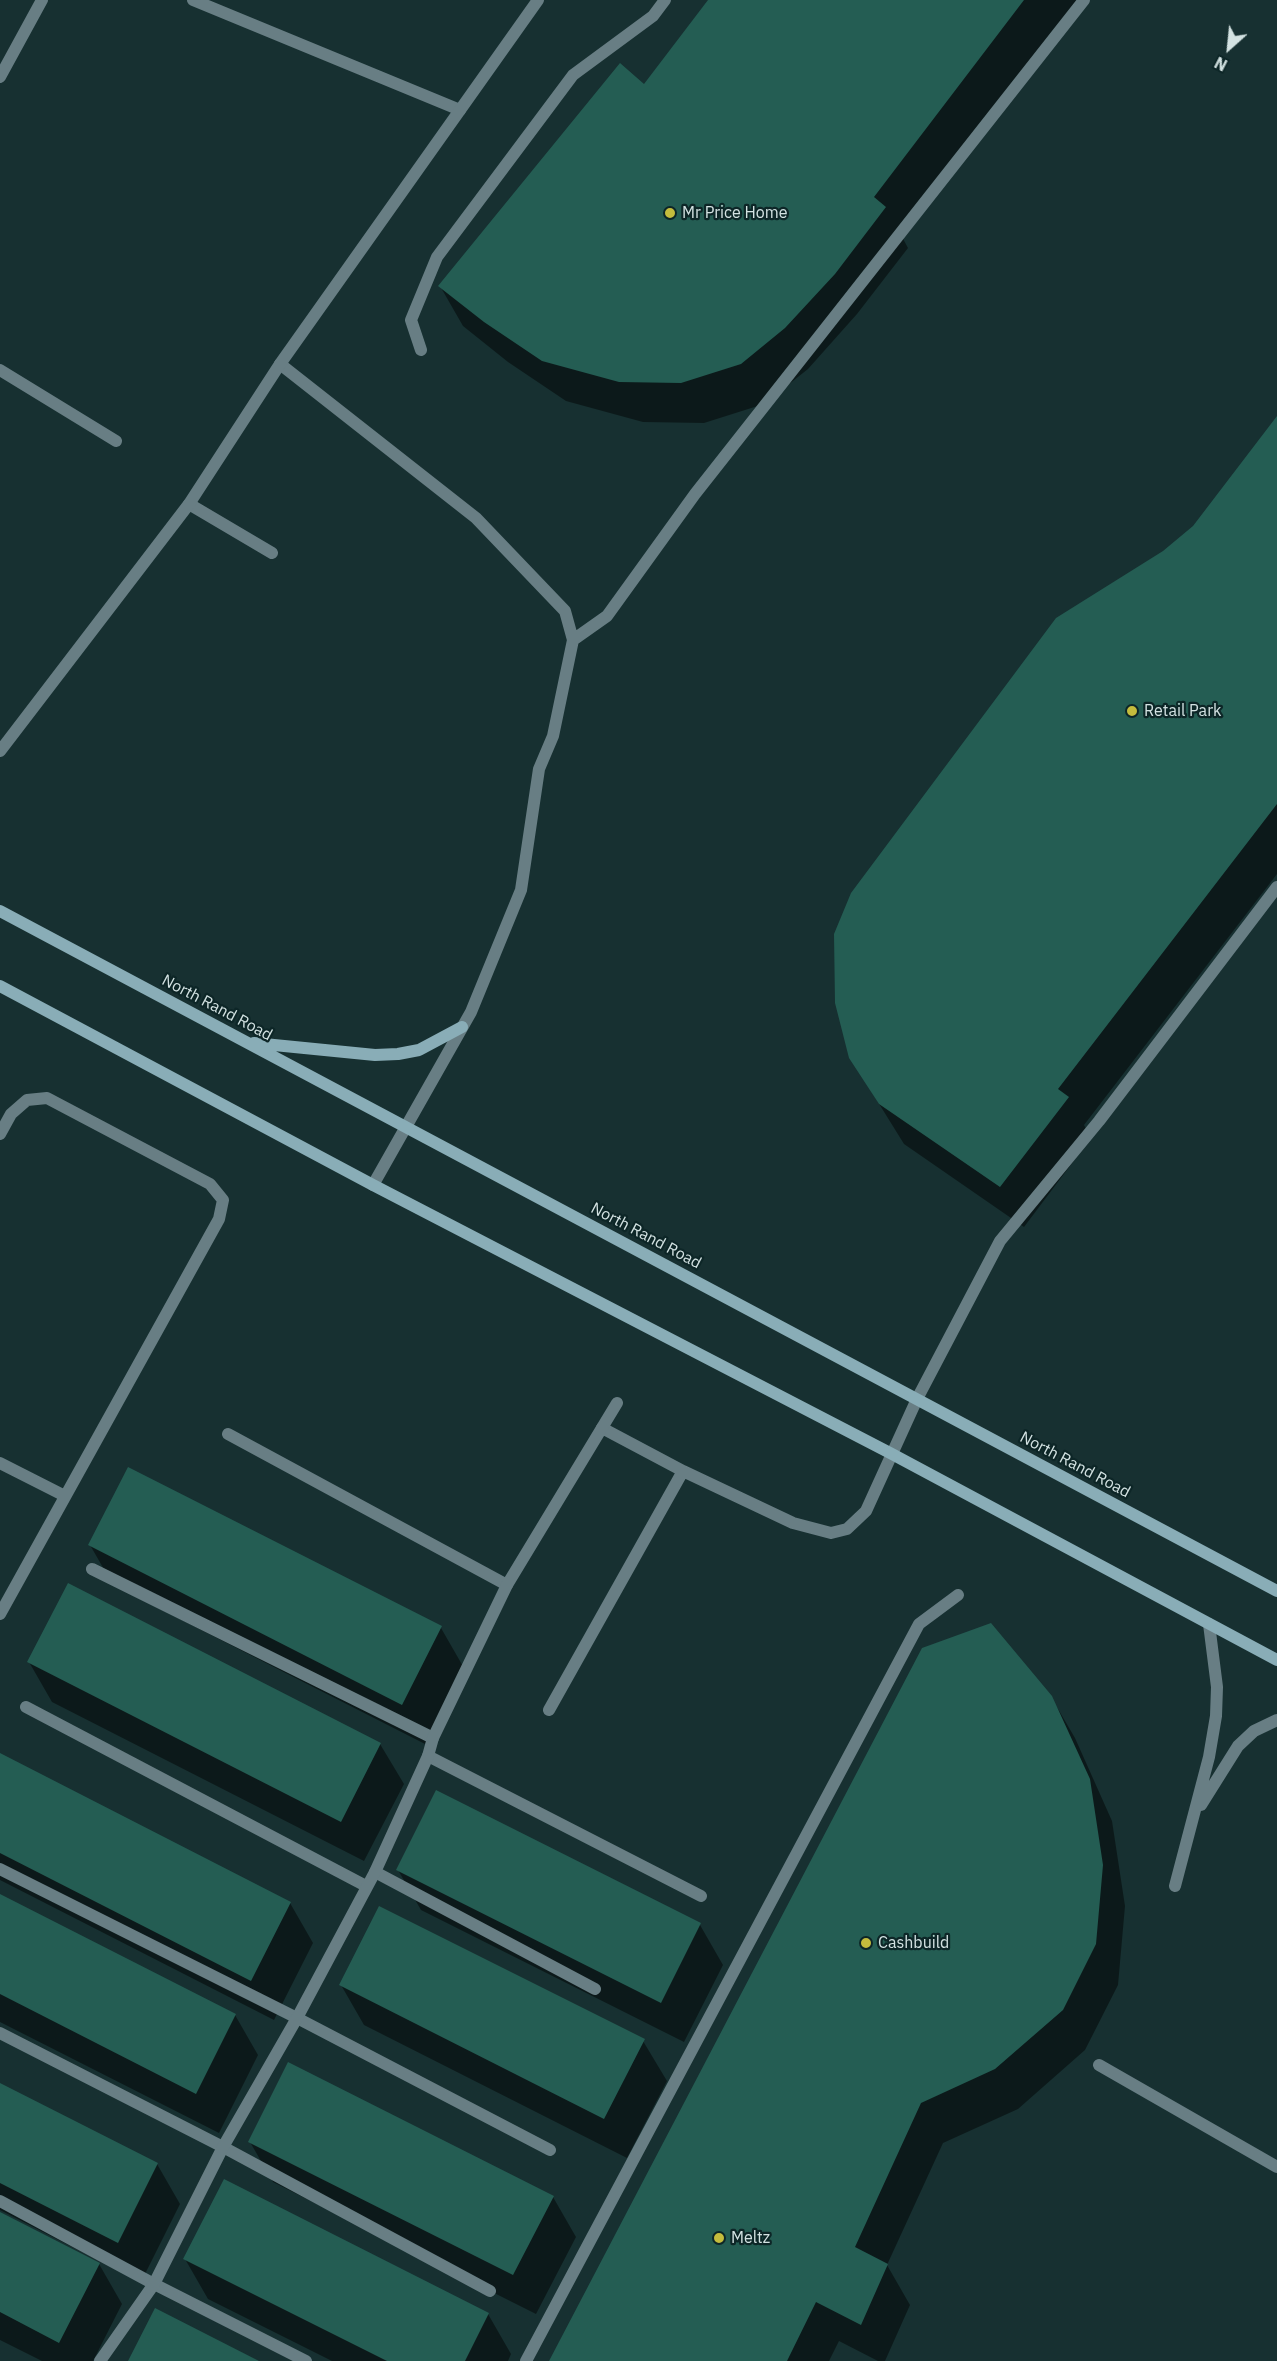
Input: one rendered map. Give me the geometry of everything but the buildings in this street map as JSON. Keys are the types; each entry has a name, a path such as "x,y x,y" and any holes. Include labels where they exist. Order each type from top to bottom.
{"main road":[{"name":"North Rand Road","path":"0,911 1277,1591"},
{"path":"0,987 373,1185 892,1454 1277,1660"},
{"path":"247,1042 375,1055 398,1054 419,1050 462,1027"}],"street":[{"path":"0,77 42,0"},
{"path":"194,0 460,110"},
{"path":"0,751 189,504 280,364 538,0"},
{"path":"421,350 411,320 437,257 573,75 653,16 665,0"},
{"path":"573,640 607,616 695,494 1084,0"},
{"path":"280,364 476,518 565,611 573,640 553,736 539,770 521,890 471,1012 373,1185"},
{"path":"0,370 116,441"},
{"path":"189,504 272,552"},
{"path":"602,1428 683,1472 793,1523 831,1533 847,1529 866,1511 917,1399 1000,1240 1099,1121 1277,887"},
{"path":"0,1134 11,1114 27,1100 46,1098 210,1184 223,1200 219,1219 0,1614"},
{"path":"100,2361 154,2284 223,2147 297,2018 375,1872 428,1756 433,1738 507,1585 617,1403"},
{"path":"228,1434 507,1585"},
{"path":"0,1463 65,1496"},
{"path":"549,1710 683,1472"},
{"path":"92,1569 433,1738"},
{"path":"526,2361 919,1624 958,1595"},
{"path":"1175,1886 1209,1758 1216,1716 1217,1687 1209,1624"},
{"path":"26,1707 366,1886"},
{"path":"1194,1816 1238,1746 1254,1731 1277,1720"},
{"path":"428,1756 701,1896"},
{"path":"0,1869 297,2018 550,2150"},
{"path":"375,1872 595,1989"},
{"path":"0,2033 223,2147 490,2291"},
{"path":"1099,2065 1277,2167"},
{"path":"0,2201 154,2284 306,2361"}],"place":[{"name":"Mr Price Home","path":"670,213"},
{"name":"Retail Park","path":"1132,711"},
{"name":"Cashbuild","path":"866,1943"},
{"name":"Meltz","path":"719,2238"}]}
